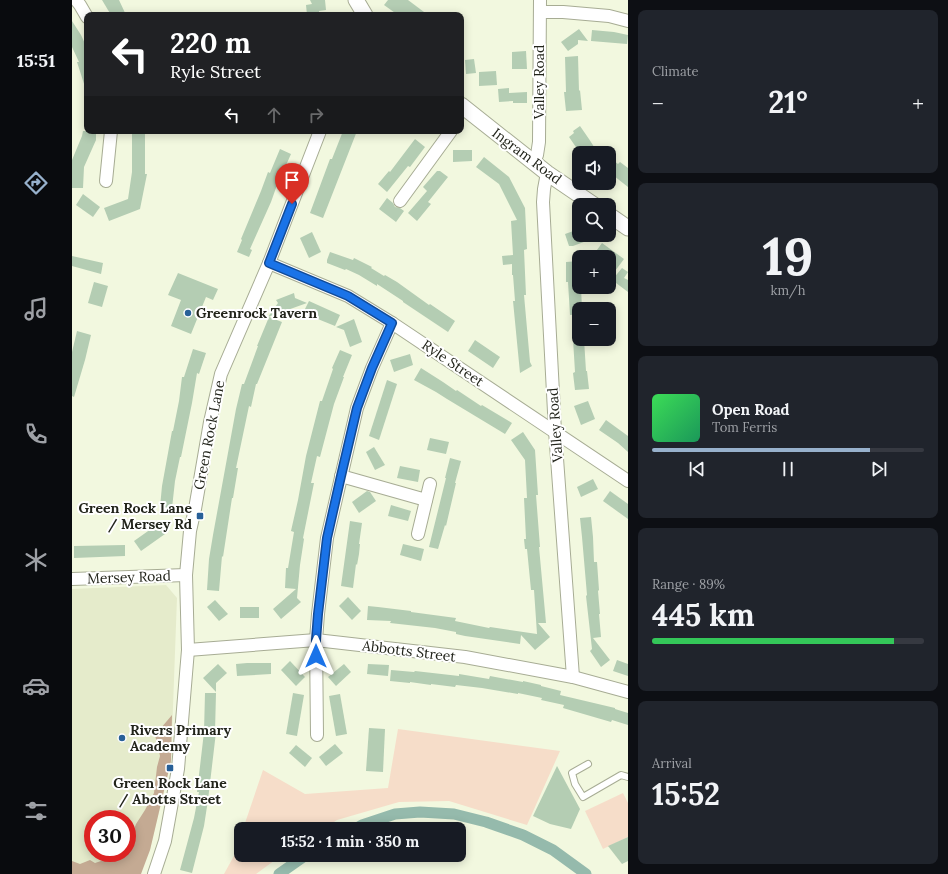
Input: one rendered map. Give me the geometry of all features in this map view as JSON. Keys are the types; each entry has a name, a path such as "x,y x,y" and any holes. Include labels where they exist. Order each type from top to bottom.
{"street":[{"path":"76,0 84,12"},
{"path":"356,0 363,12"},
{"name":"Valley Road","path":"534,163 539,142 540,0"},
{"path":"540,12 563,12 609,16 628,21"},
{"name":"Ingram Road","path":"464,112 584,198"},
{"path":"106,181 111,134"},
{"name":"Green Rock Lane","path":"154,874 165,841 178,769 188,650 186,575 190,531 210,422 222,374 269,263 319,134"},
{"path":"400,201 449,134"},
{"name":"Valley Road","path":"547,173 543,202 555,431 573,677"},
{"path":"616,220 628,228"},
{"name":"Ryle Street","path":"269,263 348,296 392,323 628,481"},
{"path":"317,734 316,640 327,538 357,408 372,368 392,323"},
{"path":"341,476 426,500"},
{"path":"418,534 430,484"},
{"name":"Mersey Road","path":"72,579 186,575"},
{"name":"Abbotts Street","path":"188,650 316,640 465,657 573,677 628,692"}],"lane":[{"path":"588,764 572,773 575,784 583,797 621,775 628,777"}],"shaded area":[{"name":"Rivers Primary Academy","path":"166,585 177,598 171,761 150,850 139,874 72,874 72,589"},
{"path":"172,715 171,761 150,850 141,874 72,874 72,861 80,864 85,862 136,862 136,824 154,793 157,767 160,756 155,735"},
{"path":"398,729 560,751 527,825 449,801 399,802 334,822 245,822 263,770 305,794 388,788"},
{"path":"623,793 628,803 628,837 603,849 585,811"},
{"path":"234,856 234,862 272,862 256,874 224,874"}],"building":[{"path":"102,0 119,0 125,12 109,12"},
{"path":"310,0 325,0 326,10 319,12 307,12 306,5 312,4"},
{"path":"388,0 408,0 424,12 394,12 384,5"},
{"path":"72,21 84,42 84,84 77,62 79,62 72,47"},
{"path":"579,29 588,41 578,40 578,44 568,51 561,42"},
{"path":"592,30 628,35 627,44 591,41"},
{"path":"526,51 527,69 512,69 512,52"},
{"path":"578,56 579,91 580,90 582,110 566,111 564,92 566,92 565,57"},
{"path":"474,59 476,73 466,74 465,60"},
{"path":"496,71 497,85 479,86 479,72"},
{"path":"509,88 509,93 527,92 527,103 513,103 513,101 499,102 498,89"},
{"path":"580,126 593,146 575,146 569,137 574,133 573,131"},
{"path":"83,131 84,134 96,134 96,140 84,167 83,188 72,188 72,160"},
{"path":"132,134 145,134 145,174 147,174 140,209 109,221 104,208 128,199 132,172"},
{"path":"342,134 356,134 323,218 310,213 330,159 332,159"},
{"path":"415,139 425,147 410,167 408,166 387,192 378,184 389,171 390,172"},
{"path":"280,149 291,154 283,172 282,171 271,202 250,249 252,250 249,257 237,252 268,172 270,173"},
{"path":"453,150 472,150 472,161 453,162"},
{"path":"484,157 509,177 525,208 527,249 524,250 526,295 524,295 530,362 532,366 520,373 513,301 515,301 512,264 503,265 502,256 513,255 511,221 517,220 499,184 476,167"},
{"path":"616,162 618,164 620,162 628,168 628,187 616,178"},
{"path":"437,171 440,171 448,177 428,202 431,204 417,221 408,213 427,191 423,187"},
{"path":"83,194 100,207 93,217 76,205"},
{"path":"387,198 395,207 404,211 396,222 379,209"},
{"path":"312,232 321,252 309,258 300,238"},
{"path":"572,232 572,242 584,242 569,246 565,234"},
{"path":"602,243 612,250 597,250"},
{"path":"330,252 353,260 354,258 372,267 371,268 397,282 429,305 430,304 455,321 448,332 377,284 377,286 346,269 345,270 327,263"},
{"path":"616,253 624,259 616,270"},
{"path":"72,256 103,263 101,274 72,266"},
{"path":"566,262 572,262 572,294 581,294 582,302 572,302 572,315 570,315 568,282 566,282"},
{"path":"622,268 628,272 624,278 628,280 628,292 616,283 616,275"},
{"name":"Greenrock Tavern","path":"178,273 218,289 213,300 206,297 191,334 171,326 181,300 168,295"},
{"path":"94,282 108,286 102,307 88,303"},
{"path":"294,293 295,298 307,303 268,317 278,303 276,300"},
{"path":"309,301 340,315 335,326 303,313"},
{"path":"269,317 282,322 256,384 251,407 249,406 236,468 238,468 223,557 222,556 219,591 207,590 209,559 236,409 242,384 244,384"},
{"path":"354,319 362,342 350,347 344,330 336,327"},
{"path":"77,331 91,335 74,397 72,396 72,352"},
{"path":"475,340 500,357 493,368 468,351"},
{"path":"573,346 584,346 589,389 575,390 573,373 575,372"},
{"path":"193,349 206,353 199,374 197,373 175,481 172,508 160,507 162,486 179,401 182,377 184,377"},
{"path":"340,350 352,355 334,404 320,457 317,456 311,483 314,483 303,538 297,598 301,602 281,619 273,609 296,589 285,588 286,568 288,568 294,532 291,531 306,456 320,401 322,401 333,369 332,368"},
{"path":"410,354 413,365 394,372 390,360"},
{"path":"421,368 456,391 457,390 481,406 482,405 512,423 505,434 414,380"},
{"path":"387,380 397,384 379,440 369,436"},
{"path":"588,401 595,419 581,425 574,406"},
{"path":"606,420 628,436 628,452 599,430"},
{"path":"523,432 535,450 539,547 546,623 538,623 550,637 535,650 521,635 520,644 465,636 456,634 456,632 435,628 390,623 391,621 367,620 368,606 456,618 455,621 489,628 537,634 534,590 531,590 527,549 525,549 524,539 526,539 524,498 527,498 525,460 511,440"},
{"path":"430,438 449,442 446,454 427,450"},
{"path":"374,447 385,465 375,470 366,452"},
{"path":"450,458 461,461 446,526 445,525 438,549 429,547"},
{"path":"400,466 420,470 418,482 397,478"},
{"path":"593,479 598,489 581,497 577,487"},
{"path":"367,491 370,492 376,501 359,513 352,502"},
{"path":"610,491 628,504 628,519 603,501"},
{"path":"391,505 411,511 408,521 388,516"},
{"path":"591,517 594,562 597,562 601,637 593,638 610,660 601,667 590,651 592,649 580,518"},
{"path":"350,521 362,523 359,554 357,565 356,564 353,588 341,586"},
{"path":"158,524 165,534 141,551 134,541"},
{"path":"403,544 424,549 421,561 400,555"},
{"path":"125,545 125,556 74,558 74,546"},
{"path":"348,597 361,611 352,620 339,606"},
{"path":"215,600 228,614 219,621 207,607"},
{"path":"240,607 259,607 259,618 240,618"},
{"path":"617,660 628,664 628,676 613,671"},
{"path":"290,661 305,677 296,686 281,670"},
{"path":"271,663 271,674 237,676 236,664"},
{"path":"218,664 227,673 216,683 216,692 203,678"},
{"path":"344,664 351,672 336,686 328,677"},
{"path":"368,664 389,665 388,676 367,674"},
{"path":"391,670 459,676 459,674 489,679 490,676 541,685 561,691 560,695 615,708 628,713 628,725 612,720 611,722 563,708 564,705 541,700 542,698 518,693 456,685 455,687 390,681"},
{"path":"205,693 216,693 216,732 204,826 192,873 180,870 194,818 199,792 197,792 204,732"},
{"path":"293,693 304,695 297,736 286,734"},
{"path":"340,694 347,734 336,736 329,696"},
{"path":"369,728 385,729 383,772 366,771"},
{"path":"335,744 343,753 326,766 319,757"},
{"path":"296,745 312,758 305,767 289,753"},
{"path":"557,766 580,809 571,829 550,824 533,816"},
{"path":"628,837 628,861 622,864 608,846"}],"waterway":[{"path":"371,822 395,814 420,812 454,814 486,822 523,835 553,850 586,874"},
{"path":"279,874 296,862"}],"place":[{"name":"Greenrock Tavern","path":"188,313"},
{"name":"Green Rock Lane / Mersey Rd","path":"200,516"},
{"name":"Rivers Primary Academy","path":"122,738"},
{"name":"Green Rock Lane / Abotts Street","path":"170,768"}],"route":[{"path":"292,204 269,263 348,296 392,323 372,368 357,408 341,476 327,538 318,614 316,656"}]}
